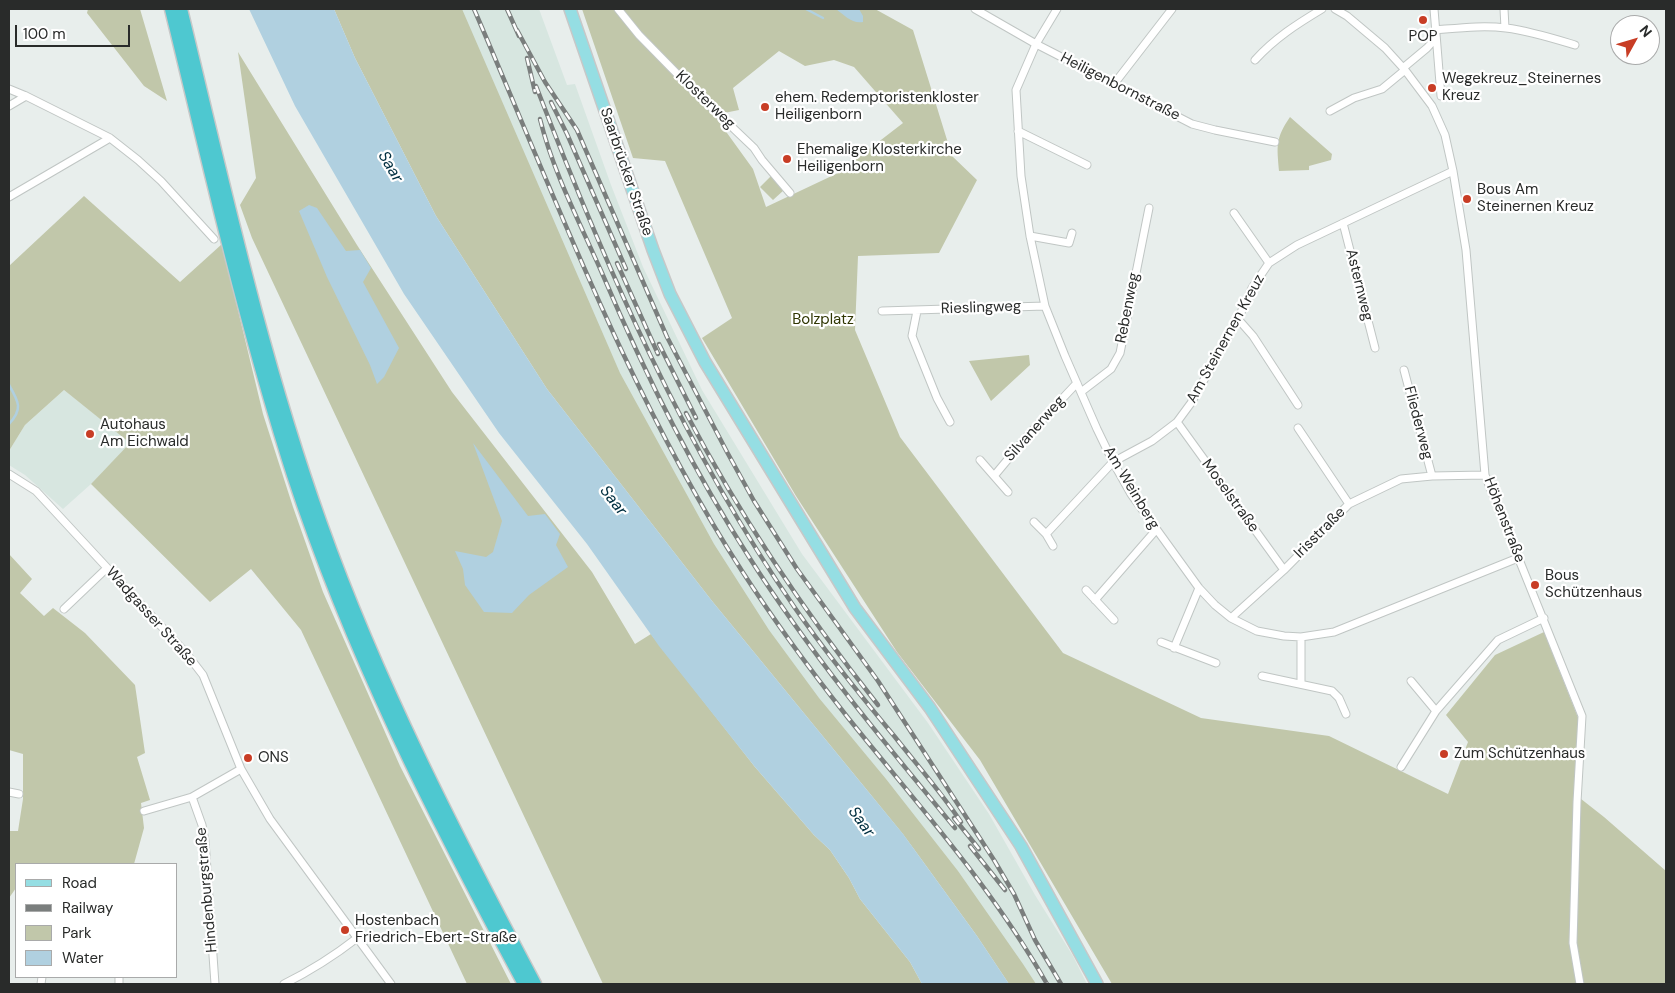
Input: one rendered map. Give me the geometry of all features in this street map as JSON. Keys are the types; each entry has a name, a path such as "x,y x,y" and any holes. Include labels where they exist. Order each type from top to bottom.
{"highway":[{"path":"171,9 203,118"},
{"path":"181,9 203,118 246,293 294,476 326,567 357,644 424,790 524,984"},
{"path":"246,293 303,473 366,640 432,785 535,984"}],"main road":[{"name":"Saarbrücker Straße","path":"570,9 653,250 670,294 688,332 855,608 930,708 1021,846 1097,984"}],"street":[{"name":"Klosterweg","path":"618,9 639,35 754,148 790,193"},
{"name":"Heiligenbornstraße","path":"975,9 1036,44 1192,124 1275,142"},
{"name":"Am Weinberg","path":"1057,9 1036,44 1016,90 1021,176 1030,236 1045,306 1113,462 1131,494 1200,588 1215,605 1231,618 1257,631 1301,637 1334,632 1518,558"},
{"path":"1114,84 1172,9"},
{"path":"1255,60 1269,44 1290,28 1322,9"},
{"name":"Höhenstraße","path":"1335,9 1347,16 1385,48 1404,69 1432,106 1445,135 1466,250 1485,475 1582,716 1577,802 1573,943 1580,984"},
{"path":"1347,16 1353,9"},
{"path":"1434,9 1441,96"},
{"path":"1504,9 1505,28"},
{"path":"1436,30 1478,27 1505,28 1536,32 1575,45"},
{"path":"1330,112 1354,98 1382,89 1428,48 1436,38"},
{"path":"9,89 110,138 161,181 214,239"},
{"path":"9,106 26,96"},
{"path":"1018,131 1087,165"},
{"path":"9,197 110,138"},
{"name":"Am Steinernen Kreuz","path":"1046,534 1113,462 1152,441 1177,422 1191,403 1238,319 1252,288 1269,263 1297,245 1453,171"},
{"name":"Rebenweg","path":"1081,392 1111,369 1120,353 1149,208"},
{"path":"1234,213 1269,263"},
{"name":"Asternweg","path":"1343,223 1375,348"},
{"path":"1030,236 1069,243 1072,233"},
{"name":"Rieslingweg","path":"882,311 1045,306"},
{"path":"916,311 912,336 937,398 950,422"},
{"path":"1238,319 1258,344 1298,405"},
{"name":"Fliederweg","path":"1404,370 1432,476"},
{"name":"Silvanerweg","path":"994,476 1029,434 1077,383"},
{"name":"Moselstraße","path":"1177,422 1284,570"},
{"path":"1298,428 1349,504"},
{"name":"Silvanerweg","path":"980,460 1008,492"},
{"name":"Wadgasser Straße","path":"9,474 36,491 186,653 203,675 241,769 270,819 392,984"},
{"name":"Irisstraße","path":"1231,618 1284,570 1349,504 1401,480 1432,476 1485,475"},
{"path":"1034,522 1046,534 1053,546"},
{"path":"1095,600 1156,530"},
{"path":"64,609 107,568"},
{"path":"1174,648 1200,588"},
{"path":"1086,590 1114,620"},
{"path":"1401,767 1436,711 1498,640 1544,618"},
{"path":"1301,637 1301,684"},
{"path":"1161,642 1216,663"},
{"path":"1262,676 1332,691 1339,698 1346,714"},
{"path":"1411,681 1436,711"},
{"path":"144,811 192,797 241,769"},
{"path":"9,792 18,794"},
{"name":"Hindenburgstraße","path":"192,797 202,825 205,841 214,984"},
{"path":"284,984 311,970 357,938"}],"shaded area":[{"path":"449,9 539,9 567,85 575,84 643,267 702,390 802,554 928,723 989,814 1035,895 1073,956 1087,984 1020,984 708,587"},
{"path":"64,390 131,443 91,484 63,509 25,475 9,465 9,451 25,425"}],"green space":[{"path":"88,9 140,9 167,101 144,86 87,13"},
{"path":"334,9 462,9 620,373 714,544 769,630 819,698 958,871 1036,984 1009,984 977,936 903,834 712,601 547,389 436,216 355,58"},
{"name":"Bolzplatz","path":"582,9 875,9 913,30 952,156 977,180 939,253 858,256 855,330 900,437 1063,653 1201,718 1329,736 1448,794 1468,742 1446,715 1495,655 1544,632 1579,720 1576,795 1666,871 1666,984 1112,984 980,760 897,652 796,496 702,338 732,318 665,161 633,158","holes":["779,51 805,66 834,60 854,67 903,123 838,173 766,207 753,169 714,115 739,110 733,88"]},
{"path":"238,52 357,245 452,392 592,572 635,644 651,634 755,767 814,835 830,850 849,878 860,899 910,962 922,984 603,984 252,238 240,205 256,178"},
{"path":"1290,117 1332,154 1331,160 1309,166 1309,170 1279,171 1279,137"},
{"path":"771,176 784,190 773,200 760,187"},
{"path":"84,196 180,282 222,244 263,414 323,592 400,766 511,984 467,984 301,630 251,569 210,602 91,484 130,443 64,390 25,425 9,451 9,266"},
{"path":"1029,355 1030,365 991,401 969,361"},
{"path":"9,554 32,579 20,593 44,616 53,608 85,633 135,685 145,753 137,757 150,800 141,803 144,828 134,863 15,863 15,889 9,898 9,831 18,831 23,799 23,754 9,750"}],"water":[{"name":"Saar","path":"249,9 334,9 355,58 436,216 547,389 712,601 903,834 977,936 1009,984 922,984 910,962 860,899 849,878 830,850 814,835 755,767 659,646 587,544 499,433 404,294 295,106"},
{"path":"836,9 859,9 863,16 863,22 852,20"},
{"path":"309,205 317,208 346,251 360,250 371,268 363,282 399,348 384,377 377,384 370,365 327,277 299,211"},
{"path":"473,443 528,516 545,514 560,534 556,545 568,567 529,595 512,613 484,612 465,585 463,569 455,551 486,557 493,552 502,521"}],"waterway":[{"path":"806,9 823,18"},
{"path":"9,385 18,405 18,410 9,424"}],"railway":[{"path":"474,9 596,296 664,436 701,504 767,609 849,719 978,880 1026,948 1047,984"},
{"path":"507,9 519,36"},
{"path":"517,30 545,82 577,130 667,337 754,501 797,569 878,681 994,860 1014,894 1035,940 1061,984"},
{"path":"527,58 535,92"},
{"path":"536,86 619,289 650,355 718,484 755,547 807,625 961,822"},
{"path":"551,102 626,269"},
{"path":"540,119 545,139 560,178 635,346 707,489 772,593 797,628 874,729 955,828"},
{"path":"617,263 658,354"},
{"path":"659,344 696,418"},
{"path":"686,413 729,489 775,563 825,635 878,705"},
{"path":"954,818 979,849"},
{"path":"970,846 1005,890"}],"place":[{"name":"POP","path":"1423,20"},
{"name":"Wegekreuz_Steinernes Kreuz","path":"1432,88"},
{"name":"ehem. Redemptoristenkloster Heiligenborn","path":"765,107"},
{"name":"Ehemalige Klosterkirche Heiligenborn","path":"787,159"},
{"name":"Bous Am Steinernen Kreuz","path":"1467,199"},
{"name":"Autohaus Am Eichwald","path":"90,434"},
{"name":"Bous Schützenhaus","path":"1535,585"},
{"name":"Zum Schützenhaus","path":"1444,754"},
{"name":"ONS","path":"248,758"},
{"name":"Hostenbach Friedrich-Ebert-Straße","path":"345,930"}]}
